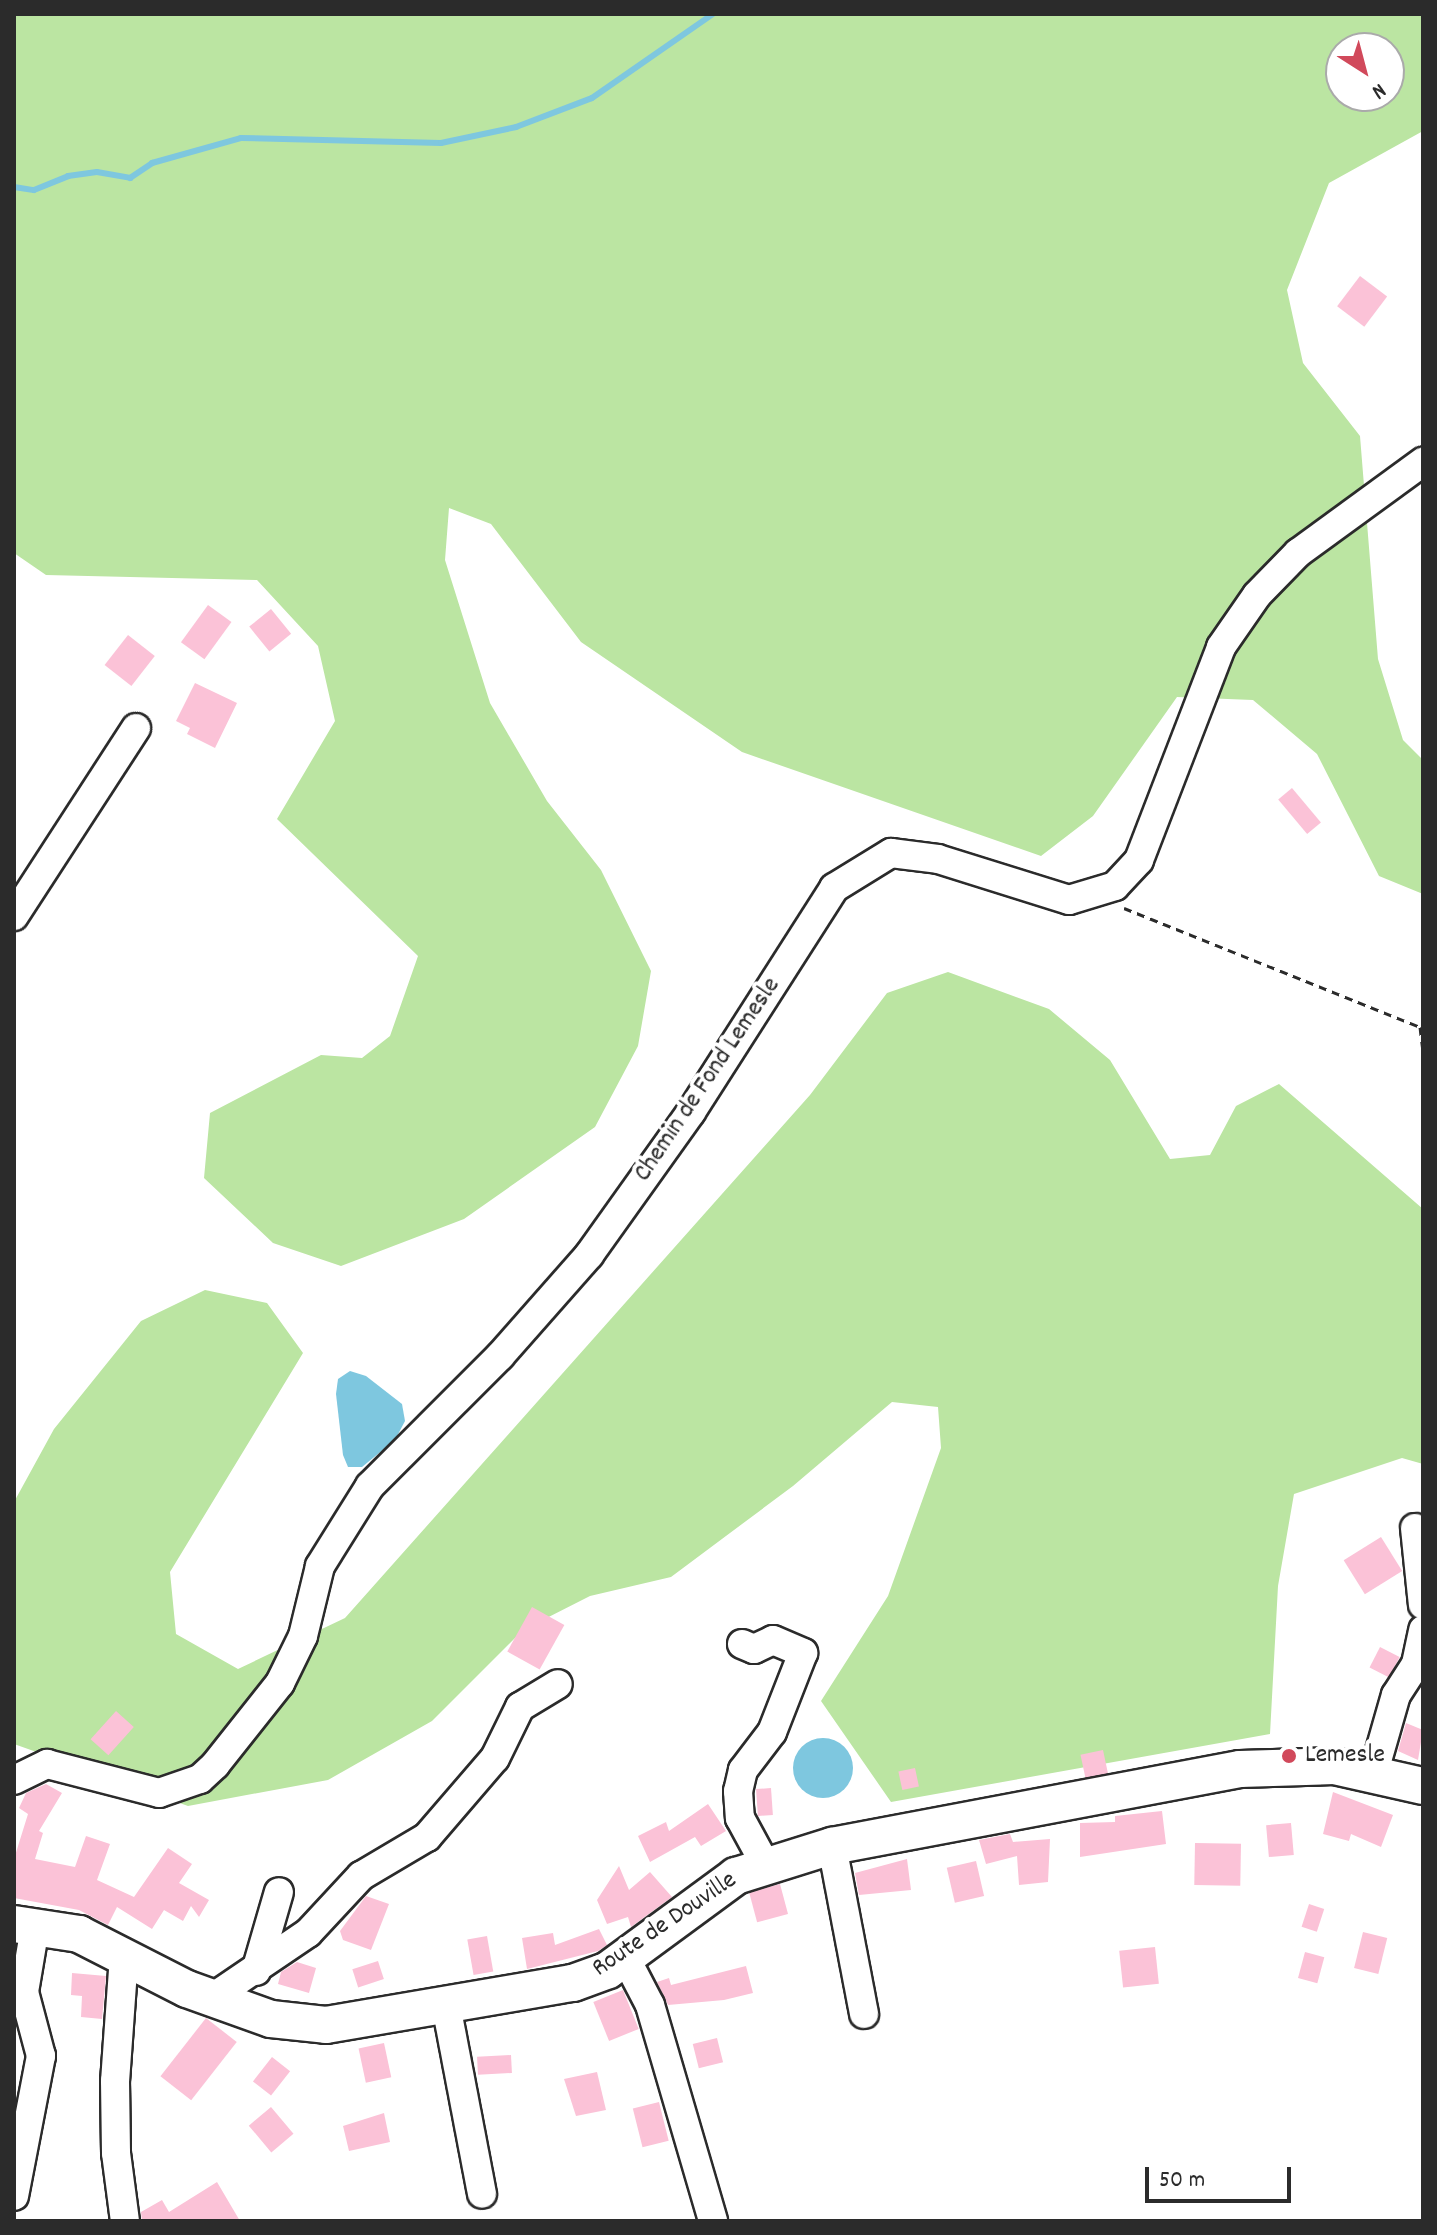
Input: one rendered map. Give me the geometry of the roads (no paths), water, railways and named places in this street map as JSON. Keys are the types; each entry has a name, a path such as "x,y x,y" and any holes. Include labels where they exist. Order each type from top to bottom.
{"main road":[{"name":"Route de Douville","path":"24,1926 79,1934 212,1998 271,2019 326,2025 573,1983 625,1957 736,1876 765,1864 832,1846 1240,1769 1334,1766 1423,1786"}],"street":[{"name":"Chemin de Fond Lemesle","path":"14,1780 47,1764 159,1793 200,1779 215,1765 280,1683 303,1636 320,1566 370,1486 500,1356 589,1255 691,1112 834,888 891,853 938,859 1069,900 1095,896 1115,886 1139,860 1221,647 1257,595 1298,553 1423,462"},
{"path":"14,916 136,728"},
{"path":"1415,1528 1423,1605"},
{"path":"1373,1775 1396,1695 1420,1666 1423,1630"},
{"path":"742,1644 754,1649 773,1640 803,1653 772,1732 743,1770 738,1791 740,1818 765,1864"},
{"path":"212,1998 308,1933 361,1876 427,1837 495,1758 520,1707 558,1684"},
{"path":"832,1846 864,2014"},
{"path":"256,1971 279,1892"},
{"path":"14,2196 38,2073 38,2038 24,1992 24,1926"},
{"path":"124,1956 115,2081 116,2153 125,2221"},
{"path":"625,1957 650,2005 713,2221"},
{"path":"446,2005 482,2194"},
{"path":"14,2093 38,2073"}],"water":[{"path":"350,1371 366,1376 402,1404 405,1421 395,1440 362,1467 348,1467 343,1455 336,1394 338,1379"},
{"path":"823,1738 835,1740 844,1747 851,1756 851,1780 844,1789 835,1796 823,1798 811,1796 802,1789 795,1780 793,1768 795,1756 802,1747 811,1740"}],"waterway":[{"path":"14,187 34,190 68,176 97,172 130,178 152,163 241,138 441,143 516,127 592,98 713,14"}],"place":[{"name":"Lemesle","path":"1289,1756"}]}
